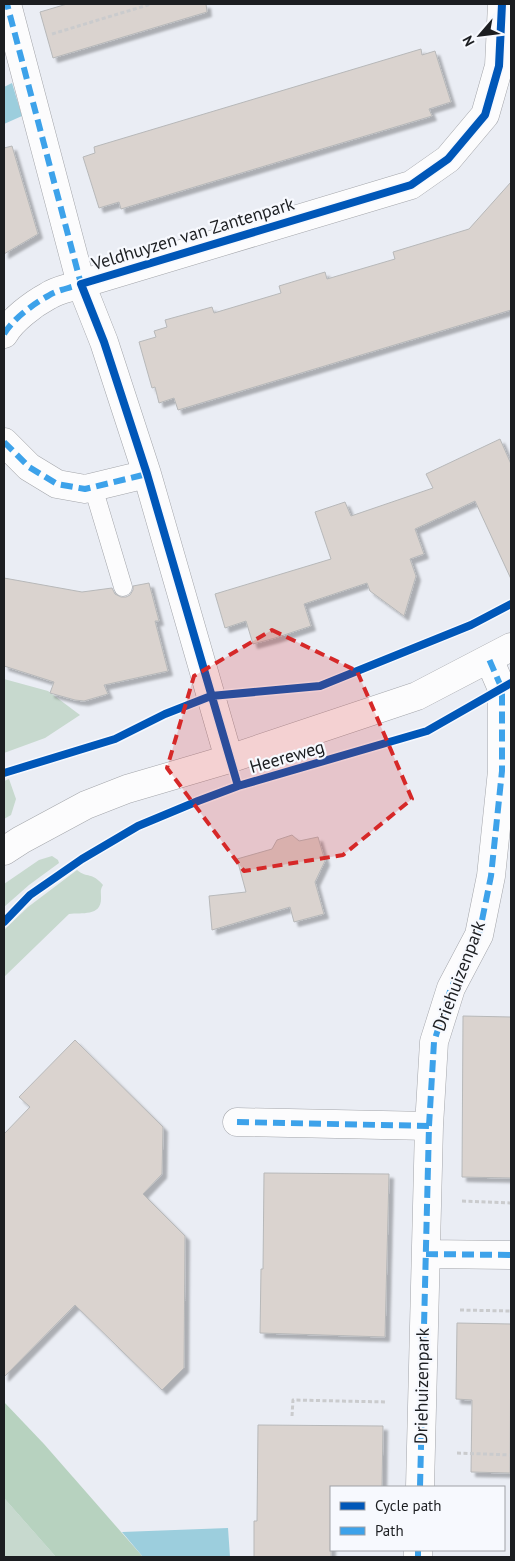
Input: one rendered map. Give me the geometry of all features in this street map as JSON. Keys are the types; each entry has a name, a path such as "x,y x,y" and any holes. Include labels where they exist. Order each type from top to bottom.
{"street":[{"name":"Veldhuyzen van Zantenpark","path":"7,4 81,284 104,342 146,474 230,759"},
{"name":"Veldhuyzen van Zantenpark","path":"4,334 22,314 48,295 412,185 448,158 485,115 499,66 502,4"},
{"path":"4,442 29,468 57,484 85,489 146,474"},
{"name":"Heereweg","path":"4,851 86,805 127,789 230,759 417,696 500,653"},
{"name":"Driehuizenpark","path":"420,1486 429,1126 434,1042 451,988 479,935 491,876 502,771 500,653"},
{"path":"237,1122 429,1126"},
{"path":"426,1254 511,1256"}],"lane":[{"path":"93,487 124,587"}],"path":[{"path":"18,44 151,4"},
{"path":"427,1200 511,1203"},
{"path":"424,1310 511,1311"},
{"path":"292,1416 293,1400 422,1403"},
{"path":"421,1452 511,1455"}],"highlighted area":[{"path":"272,630 357,671 412,799 343,855 244,871 167,768 194,676"}],"green space":[{"path":"4,679 48,691 80,715 45,738 4,753"},
{"path":"9,779 16,799 11,815 4,819 4,781"},
{"path":"52,856 59,863 29,885 4,907 4,884 39,860"},
{"path":"77,870 92,876 103,885 98,908 95,911 69,914 4,977 4,930 28,907"},
{"path":"4,1402 44,1444 143,1557 56,1557 4,1498"},
{"path":"4,1498 56,1557 4,1557"}],"water":[{"path":"12,83 22,116 4,124 4,87"},
{"path":"228,1528 230,1557 143,1557 122,1532"}],"building":[{"path":"67,4 206,4 207,12 53,58 40,12"},
{"path":"421,49 422,55 435,51 451,102 429,109 432,116 121,209 119,202 99,208 83,157 95,153 94,147"},
{"path":"12,146 38,234 4,254 4,148"},
{"path":"511,182 511,310 178,410 174,398 159,403 155,387 152,388 139,342 156,337 154,331 167,327 165,320 212,307 214,313 281,293 279,286 325,272 327,279 395,259 393,252 469,229"},
{"path":"500,439 511,464 511,579 475,501 415,529 424,554 410,559 416,576 404,616 370,591 367,583 304,604 311,626 275,638 253,644 246,621 225,628 215,594 331,559 315,512 345,502 351,516 433,488 426,474"},
{"path":"4,578 82,592 112,588 115,594 121,597 130,595 133,586 149,583 159,621 155,621 168,671 104,685 108,694 84,701 50,693 54,682 4,666"},
{"path":"292,835 299,841 318,837 325,861 315,882 324,914 294,922 290,907 212,930 209,896 246,892 237,859 272,849 277,840"},
{"path":"463,1016 511,1017 511,1178 462,1177"},
{"path":"75,1040 163,1127 162,1174 143,1194 185,1236 184,1368 162,1390 75,1305 4,1377 4,1134 30,1107 19,1097"},
{"path":"264,1173 389,1174 385,1337 260,1333"},
{"path":"457,1323 511,1324 510,1473 471,1472 472,1400 456,1399"},
{"path":"258,1425 383,1426 382,1486 330,1486 331,1557 254,1557 254,1521 257,1521"}],"marked path":[{"path":"4,334 17,318 36,303 55,292 81,284 7,4"},
{"path":"4,442 29,467 57,484 85,489 147,474"},
{"path":"429,1126 434,1042 451,988 479,935 491,876 502,771 502,689 489,659"},
{"path":"237,1122 429,1126 420,1486"},
{"path":"426,1254 511,1255"},
{"path":"418,1551 418,1557"}],"cycle path":[{"path":"238,786 147,474 104,342 81,284 411,185 448,159 485,115 499,66 502,4"},
{"path":"4,773 115,739 165,714 211,696 320,686 471,625 511,604"},
{"path":"4,922 30,895 82,859 138,826 238,786 427,731 511,683"}]}
